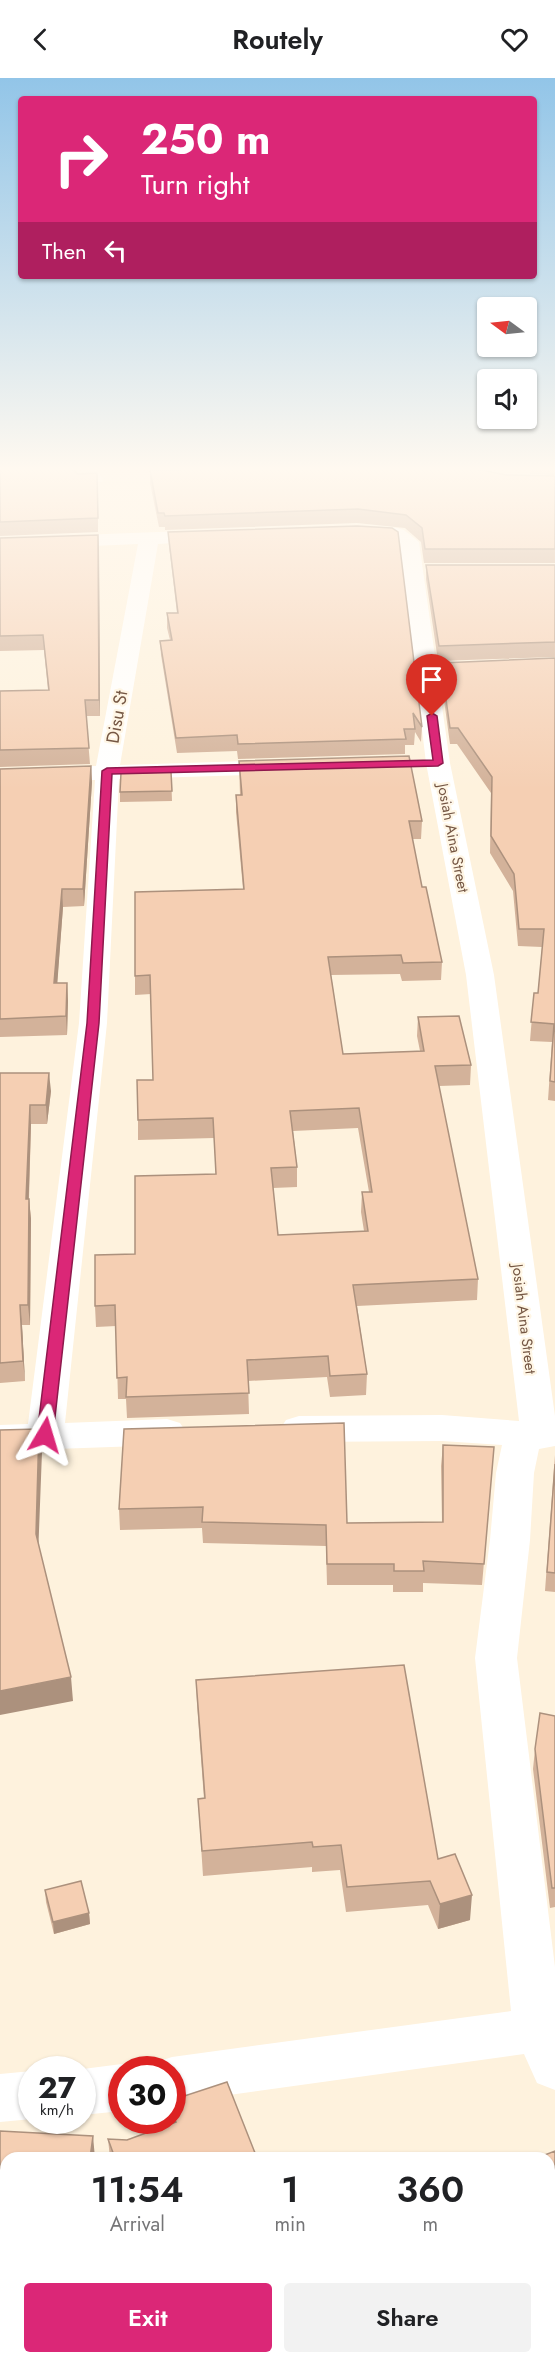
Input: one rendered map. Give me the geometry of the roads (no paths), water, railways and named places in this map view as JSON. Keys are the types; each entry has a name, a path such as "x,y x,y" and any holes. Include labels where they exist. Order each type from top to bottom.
{"street":[{"name":"Disu St","path":"45,1435 93,1023 107,771 142,576"},
{"name":"Josiah Aina Street","path":"425,576 437,669 426,763 480,975 539,1436 515,1473 510,1540 496,1658 549,2036"},
{"path":"0,776 308,766"},
{"path":"269,1430 398,1427 539,1436"},
{"path":"0,1438 198,1431"},
{"path":"186,2078 549,2036"},
{"path":"0,2098 18,2096"}]}
